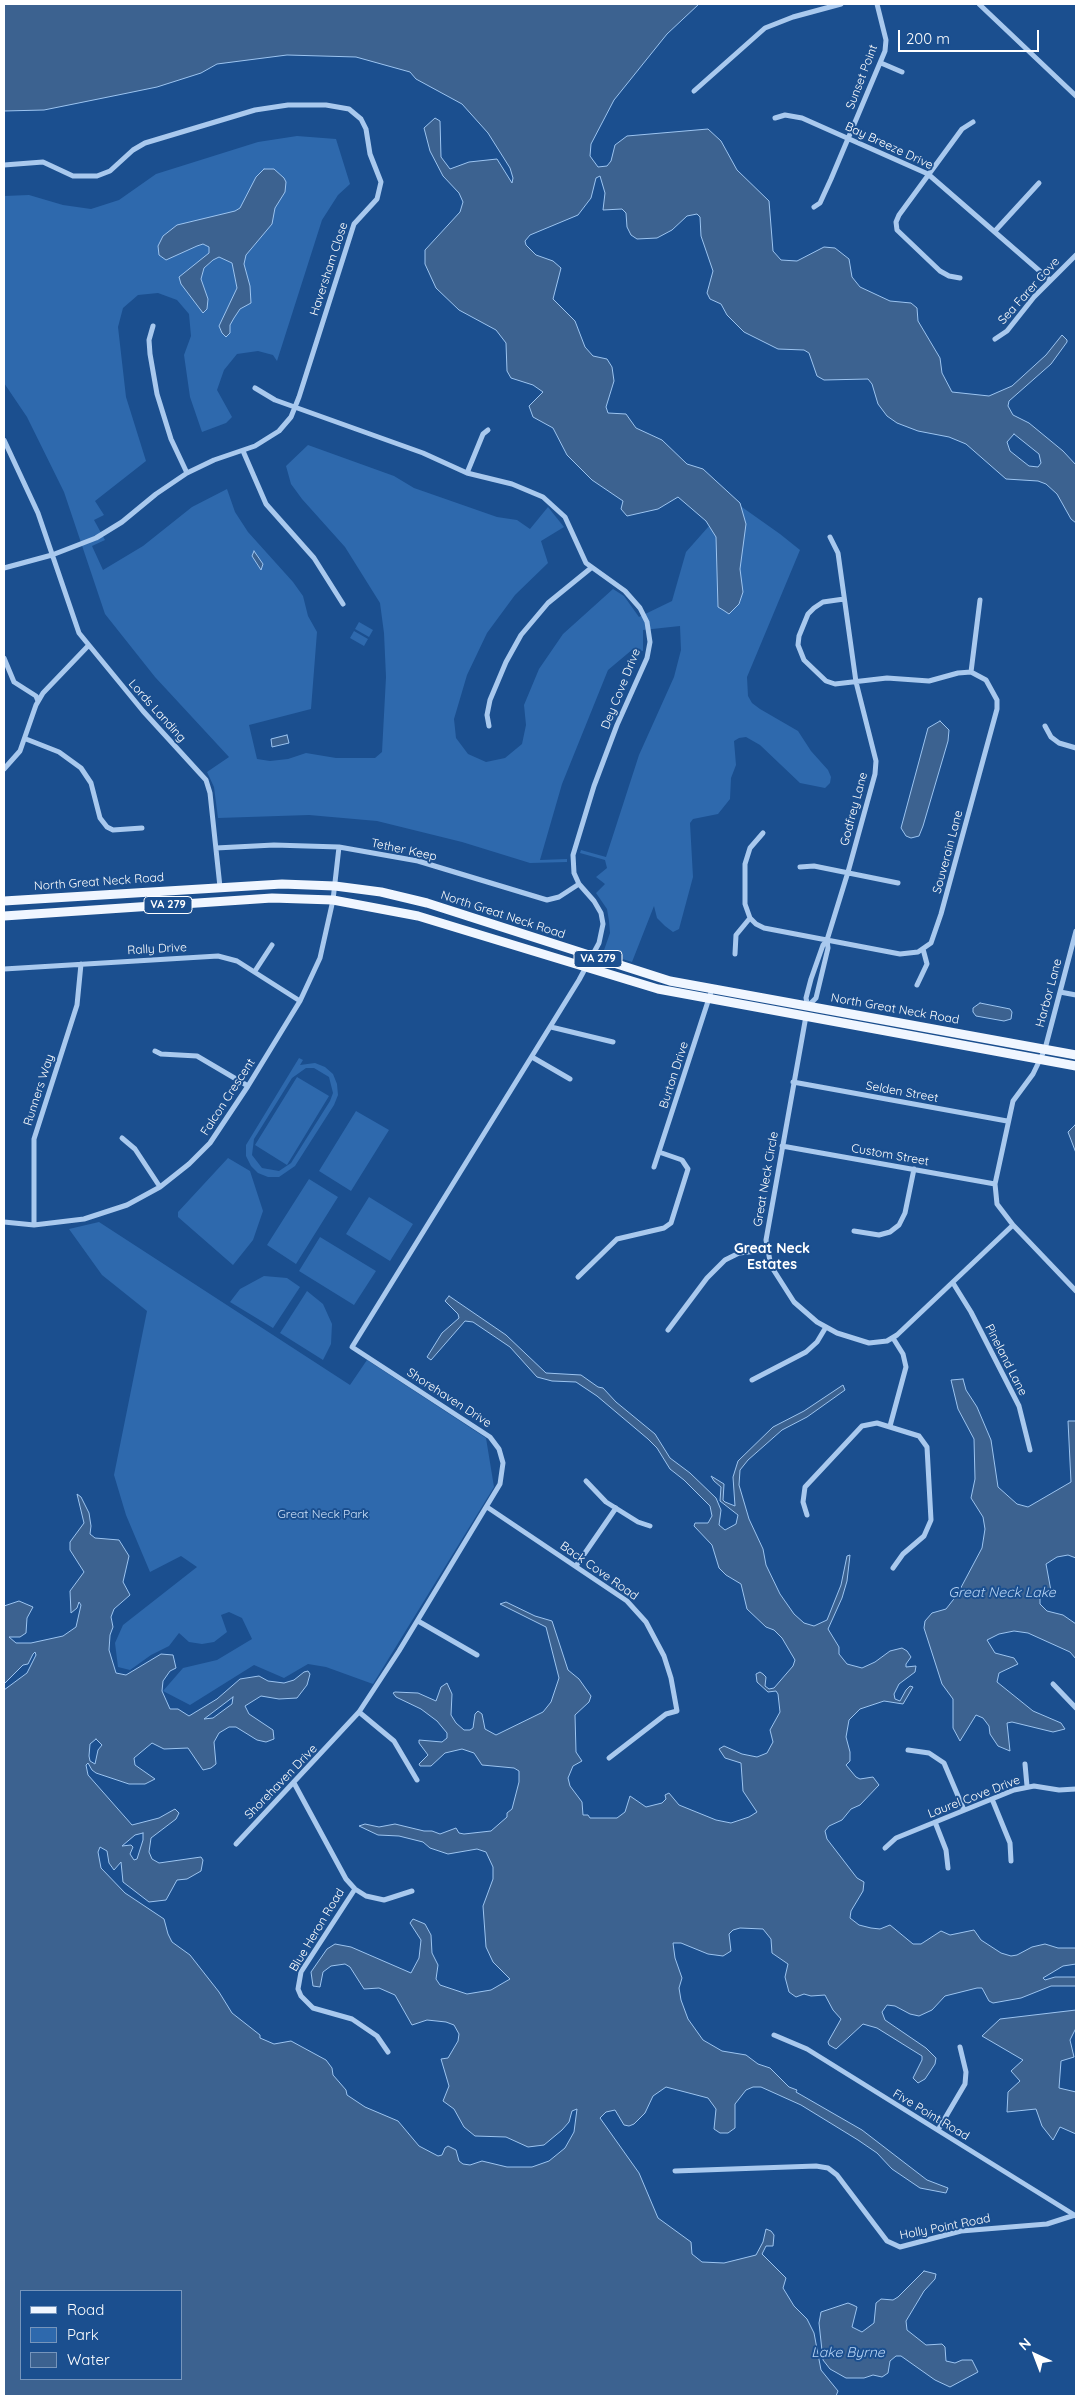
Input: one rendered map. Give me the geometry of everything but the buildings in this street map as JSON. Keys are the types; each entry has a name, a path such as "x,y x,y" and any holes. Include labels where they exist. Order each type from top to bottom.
{"main road":[{"name":"North Great Neck Road","path":"4,901 282,884 335,886 381,892 427,904 670,981 1076,1055"},
{"name":"North Great Neck Road","path":"4,916 272,898 333,900 418,916 658,989 708,1000 1076,1066"}],"street":[{"path":"694,91 765,28 793,17 842,4"},
{"name":"Sunset Point","path":"814,207 820,203 881,63 886,40 878,4"},
{"path":"979,4 1076,96"},
{"path":"881,63 902,72"},
{"name":"Haversham Close","path":"4,165 43,162 73,176 97,176 110,171 140,145 241,114 274,107 305,105 344,107 354,112 364,124 370,154 380,176 380,188 374,203 354,224 295,407 285,424 273,436 242,451 214,460 187,473 108,531 52,555 4,568"},
{"name":"Bay Breeze Drive","path":"775,118 785,115 802,118 928,174 1050,280"},
{"path":"960,278 949,276 940,271 904,237 896,226 899,215 928,174 962,129 973,122"},
{"path":"995,231 1039,183"},
{"name":"Sea Farer Cove","path":"995,338 1007,331 1050,280 1076,255"},
{"path":"153,326 150,347 157,394 171,439 187,473"},
{"name":"Dey Cove Drive","path":"255,388 263,395 423,453 466,473 512,484 543,497 565,517 582,555 592,568 625,591 636,602 646,622 650,642 647,658 614,734 574,849 573,864 579,884 599,908 603,919 602,930 587,967"},
{"path":"466,473 483,434 488,430"},
{"path":"4,440 31,496 52,555"},
{"path":"242,451 266,504 314,558 343,604"},
{"name":"Godfrey Lane","path":"808,1006 816,998 828,948 828,940 875,774 876,761 856,682 838,553 830,537"},
{"name":"Lords Landing","path":"52,555 76,625 88,646 143,711 203,776 210,793 220,887"},
{"path":"489,726 487,715 490,700 506,662 521,635 548,603 592,568"},
{"path":"844,599 823,602 814,608 808,614 799,636 798,645 804,660 826,681 836,684 887,678 929,681 958,673 971,672 980,600"},
{"path":"4,769 16,758 26,739 38,701 52,682 88,646"},
{"path":"4,658 14,682 36,696 38,701"},
{"name":"Souverain Lane","path":"923,949 931,943 942,914 997,709 997,700 991,685 981,676 971,672"},
{"path":"1045,726 1051,737 1059,743 1076,748"},
{"path":"26,739 59,752 81,768 91,783 100,818 107,827 113,830 142,828"},
{"path":"763,833 750,848 744,864 745,904 750,918 764,928 900,954 912,954 923,949 927,964 917,985"},
{"name":"Tether Keep","path":"216,848 274,845 339,847 418,861 540,899 559,897 579,884"},
{"name":"Falcon Crescent","path":"4,1222 34,1226 84,1219 127,1205 160,1187 189,1164 210,1143 248,1086 300,1000 320,958 333,900 339,847"},
{"path":"800,868 814,866 898,883"},
{"path":"735,954 736,935 750,918"},
{"name":"Harbor Lane","path":"1076,931 1045,1049 1033,1074 1013,1101 1007,1121 996,1184 997,1204 1013,1225 1076,1291"},
{"name":"Godfrey Lane","path":"806,1017 808,1006 806,998 811,979 823,945 828,940"},
{"path":"255,971 272,945"},
{"name":"Rally Drive","path":"4,969 218,956 237,961 300,1000"},
{"name":"Runners Way","path":"34,1226 34,1139 77,1004 81,964"},
{"name":"Shorehaven Drive","path":"236,1844 359,1712 418,1621 497,1491 503,1472 501,1454 495,1442 484,1432 352,1347 587,967"},
{"name":"Burton Drive","path":"654,1167 712,988"},
{"path":"1060,992 1076,995"},
{"name":"Great Neck Circle","path":"806,1017 767,1229 767,1250 775,1275 789,1296 826,1327 869,1342 881,1342 894,1338"},
{"path":"551,1027 613,1042"},
{"path":"155,1051 161,1054 197,1056 248,1086"},
{"path":"532,1057 570,1079"},
{"name":"Selden Street","path":"793,1082 1007,1121"},
{"path":"122,1138 135,1149 160,1187"},
{"name":"Custom Street","path":"782,1146 996,1184"},
{"path":"578,1277 617,1240 664,1228 671,1222 688,1169 682,1160 659,1152"},
{"path":"854,1231 879,1235 890,1232 899,1225 905,1213 914,1169"},
{"path":"890,1426 906,1367 903,1354 894,1338 1013,1225"},
{"path":"668,1330 719,1264 739,1253 767,1250"},
{"name":"Pineland Lane","path":"952,1283 971,1312 1019,1406 1030,1450"},
{"path":"752,1380 806,1352 817,1342 826,1327"},
{"path":"808,1515 802,1497 807,1482 862,1426 877,1423 916,1434 926,1443 932,1514 930,1525 924,1536 903,1554 893,1568"},
{"path":"586,1481 598,1496 638,1522 650,1526"},
{"name":"Back Cove Road","path":"488,1506 627,1601 641,1614 664,1656 677,1712 666,1714 609,1758"},
{"path":"576,1566 616,1508"},
{"path":"418,1621 477,1655"},
{"path":"1053,1684 1076,1708"},
{"path":"359,1712 394,1741 417,1780"},
{"path":"908,1750 929,1753 944,1763 964,1810"},
{"path":"1025,1764 1028,1786"},
{"name":"Blue Heron Road","path":"294,1783 346,1879 354,1889 301,1972 298,1989 300,1996 313,2008 352,2019 377,2036 388,2052"},
{"name":"Laurel Cove Drive","path":"885,1848 896,1838 1028,1786 1059,1790 1076,1789"},
{"path":"992,1799 1010,1843 1011,1861"},
{"path":"935,1822 946,1850 948,1868"},
{"path":"354,1889 366,1896 384,1900 412,1891"},
{"name":"Five Point Road","path":"774,2035 807,2049 1076,2216"},
{"path":"938,2130 965,2084 966,2072 960,2047"},
{"name":"Holly Point Road","path":"675,2171 816,2166 828,2168 838,2175 887,2240 900,2247 961,2232 1047,2224 1076,2216"}],"green space":[{"path":"297,136 336,139 350,184 338,195 322,220 277,361 273,355 258,351 237,354 224,370 217,390 232,417 226,423 202,432 190,397 184,355 191,336 189,314 177,300 158,293 138,295 123,308 118,327 126,397 146,461 95,501 104,515 94,520 105,540 92,546 103,570 143,546 192,507 227,489 235,512 248,532 293,582 303,596 308,616 317,632 311,709 249,725 257,759 270,761 288,759 306,753 336,758 375,758 382,752 386,677 384,633 380,603 345,547 291,484 286,466 308,445 394,476 414,488 497,517 517,520 530,529 548,507 564,527 541,541 548,563 515,595 487,633 467,675 454,719 456,738 468,754 486,762 505,758 522,744 526,725 524,705 539,669 563,634 613,589 624,596 639,617 672,601 686,552 732,500 780,534 800,550 747,677 748,696 752,703 760,709 798,731 811,751 828,770 831,777 830,783 825,788 800,783 760,745 746,737 734,741 736,765 731,778 730,799 718,814 693,819 690,823 693,877 679,929 673,932 665,926 657,918 654,906 632,962 603,953 610,933 609,921 607,909 596,893 605,884 596,877 607,868 605,860 580,853 581,850 606,857 639,755 674,677 681,650 680,626 643,630 643,651 633,649 608,670 562,784 540,860 567,859 567,862 530,863 462,842 377,821 309,815 218,818 214,787 207,772 229,757 155,677 105,614 64,492 27,417 4,383 4,196 29,195 63,205 91,209 119,200 156,174 258,142"},
{"path":"359,622 373,630 369,637 355,629"},
{"path":"354,631 368,639 364,646 350,638"},
{"path":"299,1058 303,1060 300,1065 315,1063 325,1067 333,1074 337,1084 338,1095 334,1105 295,1166 279,1177 268,1177 258,1173 251,1166 246,1156 246,1145","holes":["306,1068 314,1068 329,1077 333,1093 330,1101 291,1163 279,1171 262,1168 252,1155 254,1139 292,1078"]},
{"path":"297,1077 329,1096 287,1165 255,1145"},
{"path":"356,1111 389,1130 351,1191 319,1171"},
{"path":"228,1158 250,1171 263,1211 253,1240 233,1265 178,1217 178,1212"},
{"path":"309,1179 338,1197 296,1264 267,1245"},
{"path":"369,1197 413,1224 390,1261 346,1234"},
{"name":"Great Neck Park","path":"99,1222 350,1385 367,1360 486,1438 494,1487 373,1684 326,1667 308,1664 284,1678 254,1665 190,1705 163,1691 183,1668 217,1660 252,1639 242,1618 229,1612 221,1615 227,1632 214,1642 202,1644 189,1642 179,1633 169,1646 151,1655 130,1670 118,1667 115,1643 123,1625 197,1567 181,1556 150,1572 126,1515 114,1475 147,1311 102,1275 69,1229"},
{"path":"320,1237 376,1271 354,1305 299,1271"},
{"path":"264,1276 287,1278 300,1287 273,1328 230,1302 240,1289"},
{"path":"307,1291 323,1304 332,1324 331,1344 323,1360 280,1333"}],"water":[{"path":"4,4 699,4 667,34 614,100 591,144 590,156 598,167 607,166 611,161 615,145 627,136 708,129 721,141 737,170 769,201 773,251 781,260 797,261 824,247 835,248 849,259 852,277 860,287 890,301 911,303 917,308 918,321 940,358 942,373 952,392 989,396 1012,386 1046,355 1062,335 1067,342 1051,364 1009,401 1008,406 1013,415 1029,423 1063,451 1076,465 1076,523 1071,519 1057,494 1046,484 1038,481 1006,479 966,444 949,437 918,431 897,423 887,416 878,404 872,384 868,379 824,380 817,376 809,353 804,350 778,349 744,332 727,315 721,304 710,299 707,293 713,271 701,236 700,217 697,214 687,216 672,230 657,238 637,239 631,235 627,227 626,213 622,209 603,210 605,193 600,176 596,178 591,198 578,215 530,235 525,241 526,245 536,255 553,261 561,268 553,299 575,321 585,347 593,356 607,359 612,367 614,381 606,407 608,413 626,414 636,428 662,440 687,464 703,469 740,503 746,524 740,569 743,592 739,604 729,614 718,607 716,537 706,521 678,497 658,509 627,516 621,509 623,501 592,480 567,455 553,428 533,417 529,406 543,392 533,385 511,378 507,371 506,343 496,330 459,310 436,288 425,264 425,250 460,212 463,202 459,193 443,176 430,151 424,128 435,118 440,121 441,157 450,169 469,162 497,159 512,183 513,178 510,168 488,133 462,104 416,79 410,72 356,57 287,55 217,64 201,73 157,87 44,110 4,111","holes":["1014,434 1039,454 1041,463 1038,467 1029,466 1010,451 1007,442"]},
{"path":"264,169 274,169 284,178 286,182 285,192 275,208 272,224 246,255 244,264 250,286 251,303 240,309 230,325 230,333 226,337 219,326 237,288 232,263 219,257 204,268 201,279 208,299 207,309 203,313 181,284 179,277 209,253 209,247 203,244 166,260 159,255 158,246 163,236 177,225 235,211 240,208 256,177"},
{"path":"254,551 263,564 261,570 252,556"},
{"path":"940,721 949,730 948,741 923,826 919,836 911,838 906,836 901,828 928,728"},
{"path":"287,735 289,743 272,747 271,739"},
{"path":"980,1003 1010,1009 1012,1012 1011,1019 1004,1021 976,1016 973,1008"},
{"path":"1076,1125 1076,1153 1068,1132"},
{"path":"449,1296 506,1335 546,1373 581,1375 598,1387 603,1388 616,1402 655,1434 670,1458 690,1473 716,1498 721,1510 719,1525 725,1530 736,1524 738,1515 720,1501 721,1487 711,1476 724,1484 723,1500 735,1506 733,1477 738,1461 773,1427 804,1411 843,1385 845,1390 807,1417 782,1430 748,1460 740,1470 739,1485 749,1519 763,1549 766,1565 780,1594 794,1614 804,1623 814,1626 827,1620 841,1585 847,1556 850,1555 847,1581 842,1598 828,1629 839,1647 839,1654 847,1664 862,1668 875,1662 890,1651 902,1648 911,1657 906,1667 916,1666 915,1672 899,1684 894,1694 895,1699 900,1701 906,1690 910,1686 913,1687 903,1704 884,1701 860,1709 849,1720 846,1737 850,1761 846,1765 856,1777 860,1779 873,1777 879,1785 860,1805 851,1809 842,1820 829,1826 825,1831 827,1839 857,1878 864,1882 863,1891 851,1911 850,1918 859,1925 871,1928 880,1929 890,1925 913,1944 921,1944 941,1931 950,1935 974,1930 981,1940 1001,1953 1011,1956 1045,1944 1058,1948 1076,1948 1076,1964 1063,1966 1043,1978 1045,1980 1055,1977 1076,1977 1076,1986 1051,1986 1021,1998 993,2003 989,2001 982,1988 977,1988 945,1996 932,2010 919,2016 910,2014 895,2006 887,2005 882,2012 885,2020 926,2048 936,2058 935,2064 925,2079 918,2083 913,2078 922,2060 922,2056 877,2028 863,2024 836,2049 829,2045 828,2042 841,2019 833,2010 825,1995 811,1996 804,1994 796,1997 789,1992 785,1977 788,1964 772,1953 771,1939 763,1929 740,1928 733,1930 729,1934 731,1951 723,1956 708,1954 681,1943 673,1943 675,1958 682,1978 679,1988 681,2000 688,2019 703,2040 722,2051 746,2055 758,2064 770,2068 789,2087 797,2090 796,2092 862,2130 927,2180 948,2188 946,2193 920,2188 892,2169 877,2153 858,2140 801,2105 761,2087 753,2087 746,2090 735,2104 735,2128 728,2133 720,2133 714,2129 716,2109 708,2098 666,2087 653,2096 645,2113 634,2124 624,2125 615,2110 606,2112 600,2118 639,2173 658,2218 691,2242 692,2254 702,2262 724,2263 756,2255 763,2242 766,2229 771,2231 774,2235 773,2246 766,2246 762,2254 786,2278 783,2288 794,2306 807,2319 814,2333 821,2370 838,2391 836,2396 4,2396 4,1690 27,1673 36,1655 35,1652 28,1664 23,1665 4,1684 4,1606 19,1601 33,1607 27,1618 26,1633 20,1637 9,1637 16,1643 31,1643 63,1636 76,1627 81,1605 79,1602 77,1608 71,1613 70,1591 84,1572 70,1550 70,1542 84,1523 77,1494 81,1497 89,1513 90,1534 95,1538 119,1540 129,1556 123,1582 130,1595 114,1609 111,1617 113,1627 110,1635 109,1650 116,1673 126,1675 161,1654 173,1655 176,1668 170,1671 163,1681 162,1691 170,1709 178,1709 189,1716 217,1699 240,1679 259,1676 268,1681 284,1683 294,1680 304,1672 308,1671 310,1674 307,1685 297,1698 279,1699 261,1696 245,1706 249,1714 273,1730 274,1739 266,1742 257,1740 236,1727 229,1727 219,1733 214,1742 216,1764 211,1768 203,1770 188,1748 164,1749 152,1743 134,1758 135,1765 155,1779 145,1784 129,1784 96,1773 88,1763 86,1765 88,1775 132,1825 159,1818 175,1809 179,1813 176,1819 151,1838 149,1852 152,1859 159,1863 201,1857 203,1860 201,1871 187,1879 177,1880 166,1900 149,1902 123,1882 121,1862 114,1870 109,1863 107,1851 100,1847 98,1852 101,1868 125,1893 164,1919 172,1942 190,1955 219,1992 232,2013 260,2035 260,2038 274,2044 291,2041 326,2060 332,2068 333,2075 346,2090 347,2095 365,2107 398,2121 419,2146 438,2156 442,2155 448,2146 456,2150 459,2161 463,2164 470,2165 482,2161 507,2167 532,2167 549,2161 565,2148 574,2132 577,2109 572,2111 569,2122 562,2130 544,2145 528,2147 506,2137 475,2136 464,2127 454,2109 443,2101 449,2086 441,2059 448,2058 458,2041 459,2034 454,2025 427,2020 412,2025 395,1995 379,1988 364,1989 350,1967 345,1964 331,1966 323,1972 320,1987 313,1986 311,1972 327,1949 335,1944 351,1947 411,1973 419,1958 421,1940 410,1923 413,1919 425,1924 431,1935 432,1953 438,1965 436,1979 440,1985 467,1994 491,1990 510,1979 493,1962 486,1947 483,1906 493,1879 493,1867 486,1852 477,1849 448,1854 430,1848 423,1842 399,1836 378,1835 359,1826 365,1824 379,1827 395,1824 440,1834 456,1828 459,1833 464,1834 491,1831 507,1817 507,1813 512,1809 519,1782 519,1771 514,1768 482,1765 474,1753 462,1749 445,1753 431,1766 420,1766 419,1764 428,1755 419,1743 419,1740 442,1742 447,1738 447,1733 437,1721 421,1709 396,1697 393,1693 418,1693 436,1701 441,1687 447,1683 452,1694 451,1715 456,1723 464,1730 470,1730 473,1728 475,1714 478,1711 482,1714 485,1729 496,1735 543,1712 551,1702 559,1678 546,1627 500,1604 506,1602 535,1616 552,1621 568,1670 579,1679 591,1696 589,1702 575,1715 576,1752 582,1761 573,1766 568,1778 570,1786 582,1802 583,1815 588,1815 590,1818 617,1818 625,1812 630,1796 646,1807 662,1803 666,1799 665,1795 669,1793 679,1805 716,1820 731,1823 757,1812 743,1791 741,1763 725,1758 719,1749 724,1746 742,1754 757,1757 767,1753 773,1742 770,1730 780,1712 778,1694 776,1691 768,1692 757,1682 756,1674 760,1672 763,1674 766,1677 765,1686 769,1689 774,1688 793,1666 795,1660 782,1638 774,1630 766,1627 747,1609 741,1584 726,1575 719,1568 712,1545 694,1526 695,1523 708,1523 712,1516 710,1506 670,1469 657,1448 648,1439 597,1396 576,1382 552,1381 537,1377 510,1347 473,1322 465,1321 431,1360 427,1357 442,1333 459,1318 458,1314 445,1301","holes":["233,1697 232,1704 213,1718 204,1719","96,1739 102,1745 98,1750 95,1764 90,1761 89,1756 90,1744","143,1833 143,1840 137,1859 134,1860 130,1854 133,1847 131,1845 122,1846 135,1835"]},
{"name":"Great Neck Lake","path":"963,1379 966,1390 977,1407 991,1440 998,1487 1017,1504 1028,1507 1071,1482 1068,1421 1076,1421 1076,1558 1068,1555 1057,1557 1046,1564 1051,1591 1040,1593 1040,1604 1047,1611 1063,1615 1076,1624 1076,1659 1070,1652 1028,1633 1014,1631 999,1634 987,1640 995,1653 1014,1658 1018,1664 999,1673 997,1682 1033,1711 1061,1723 1065,1729 1053,1732 1012,1722 1007,1723 1010,1751 998,1746 990,1734 989,1726 983,1718 976,1715 960,1741 953,1728 953,1699 942,1684 924,1628 925,1621 932,1613 946,1609 957,1595 982,1548 985,1529 983,1517 971,1498 975,1479 974,1439 958,1409 951,1380"},
{"path":"1076,2010 1076,2028 1070,2040 1074,2057 1061,2061 1059,2088 1076,2092 1076,2134 1060,2127 1053,2140 1042,2126 1036,2109 1007,2112 1008,2092 1020,2081 1011,2071 1023,2060 982,2036 1000,2019"},
{"name":"Lake Byrne","path":"924,2271 936,2274 935,2279 924,2291 906,2321 907,2330 926,2345 942,2344 945,2347 946,2361 955,2363 962,2360 972,2360 978,2372 950,2387 935,2380 901,2356 896,2356 890,2361 888,2373 882,2377 873,2375 864,2378 846,2378 830,2369 823,2360 819,2323 821,2312 848,2303 853,2305 857,2307 852,2327 862,2332 874,2323 876,2303 881,2299 893,2300 898,2297"}],"district":[{"name":"Great Neck Estates","path":"772,1258"}]}
